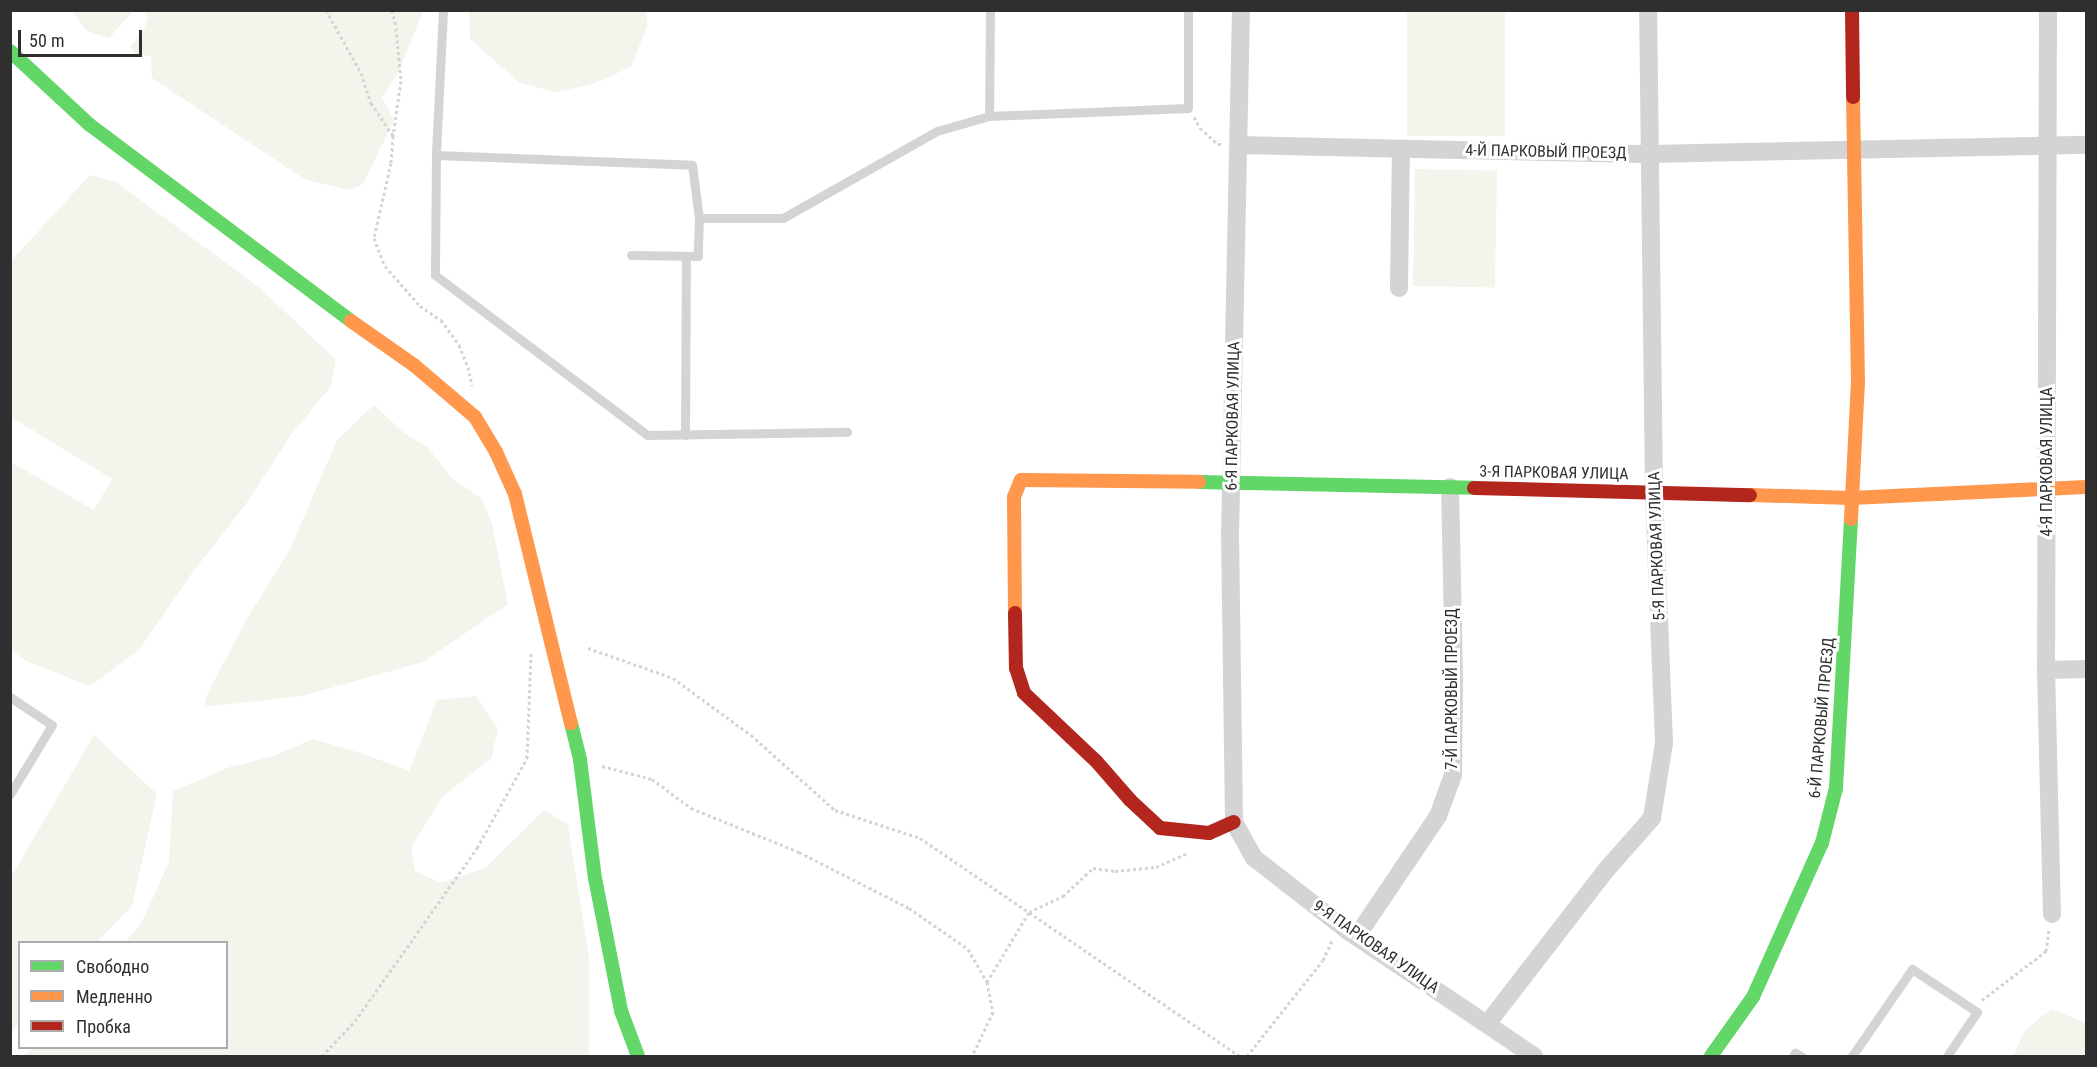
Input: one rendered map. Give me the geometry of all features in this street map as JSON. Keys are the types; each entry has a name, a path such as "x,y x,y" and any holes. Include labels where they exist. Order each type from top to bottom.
{"street":[{"name":"6-Я ПАРКОВАЯ УЛИЦА","path":"1234,822 1231,482 1241,10"},
{"name":"5-Я ПАРКОВАЯ УЛИЦА","path":"1487,1024 1606,869 1652,818 1664,743 1654,492 1648,10"},
{"path":"1851,10 1858,383 1851,498"},
{"name":"4-Я ПАРКОВАЯ УЛИЦА","path":"2048,10 2046,670 2052,914"},
{"path":"10,51 90,125 322,301 415,366 475,417 496,452 515,494 580,760 604,922 621,1011 638,1056"},
{"name":"4-Й ПАРКОВЫЙ ПРОЕЗД","path":"1239,145 1649,154 2086,146"},
{"path":"1399,288 1401,149"},
{"name":"3-Я ПАРКОВАЯ УЛИЦА","path":"1209,833 1160,828 1096,761 1024,693 1016,668 1014,497 1021,480 1231,482 1851,498 2086,486"},
{"name":"7-Й ПАРКОВЫЙ ПРОЕЗД","path":"1358,936 1438,816 1453,775 1454,676 1450,487"},
{"name":"6-Й ПАРКОВЫЙ ПРОЕЗД","path":"1711,1056 1754,997 1822,843 1837,777 1851,498"},
{"path":"2046,670 2086,669"},
{"path":"1209,833 1234,822"},
{"name":"9-Я ПАРКОВАЯ УЛИЦА","path":"1234,822 1254,858 1340,924 1534,1056"}],"lane":[{"path":"443,10 436,155 435,274 647,435 847,432"},
{"path":"989,116 990,10"},
{"path":"699,218 783,218 937,131 989,116 1188,108 1188,10"},
{"path":"436,155 692,165 699,218 698,256 630,255"},
{"path":"685,435 686,256"},
{"path":"10,697 52,725 10,794"},
{"path":"1852,1056 1912,969 1977,1012 1947,1056"},
{"path":"1793,1056 1795,1053 1801,1056"}],"path":[{"path":"326,10 361,73 371,103 393,136"},
{"path":"392,10 401,81 391,163 374,238 385,266 420,306 441,320 459,345 468,367 473,389"},
{"path":"1188,108 1200,128 1218,144 1239,145"},
{"path":"322,1056 355,1021 477,848 527,758 531,643"},
{"path":"588,648 673,678 751,735 835,810 920,838 1240,1056"},
{"path":"580,760 652,779 690,808 799,852 909,908 968,949 987,982 993,1012 972,1056"},
{"path":"987,982 1029,912 1063,896 1094,868 1115,871 1156,867 1193,851 1209,833"},
{"path":"1971,1008 2046,951 2052,914"},
{"path":"1247,1056 1323,960 1340,924"}],"shaded area":[{"path":"72,11 133,11 109,38 87,31"},
{"path":"144,11 423,11 397,75 382,97 394,120 363,184 350,190 306,180 152,78 151,56 137,57 130,47 143,32 148,16"},
{"path":"469,11 647,11 647,26 631,67 593,84 556,92 520,83 470,39"},
{"path":"1407,11 1505,11 1505,136 1407,136"},
{"path":"1415,169 1497,170 1495,287 1413,286"},
{"path":"90,175 116,182 260,288 336,360 331,386 291,435 246,504 192,573 139,650 90,686 26,661 11,650 11,462 94,510 112,479 11,417 10,262"},
{"path":"374,405 403,432 427,447 453,479 482,499 492,524 508,604 423,662 302,696 204,707 208,692 247,619 290,549 337,440"},
{"path":"476,696 498,729 491,759 443,796 411,848 415,871 441,883 485,868 544,810 568,825 589,958 589,1056 22,1056 31,1049 228,1049 228,941 126,941 141,924 169,862 173,791 230,767 274,756 313,739 364,754 409,771 437,700"},
{"path":"94,735 157,794 132,906 98,941 18,941 18,1024 11,1033 11,877"},
{"path":"2051,1009 2086,1023 2086,1056 2013,1056 2025,1030"}],"traffic: fast":[{"path":"10,51 90,125 351,321"},
{"path":"1199,482 1474,488"},
{"path":"1711,1056 1753,997 1822,843 1836,788 1851,519"},
{"path":"571,723 580,760 595,878 621,1011 638,1056"}],"traffic: slow":[{"path":"1851,519 1858,383 1853,97"},
{"path":"351,321 415,366 475,417 496,452 515,494 571,723"},
{"path":"1015,613 1014,497 1021,480 1199,482"},
{"path":"1750,495 1851,498 2086,487"}],"traffic: jam":[{"path":"1852,10 1853,97"},
{"path":"1474,488 1750,495"},
{"path":"1015,613 1016,668 1024,693 1096,761 1130,800 1160,828 1209,833 1234,822"}]}
